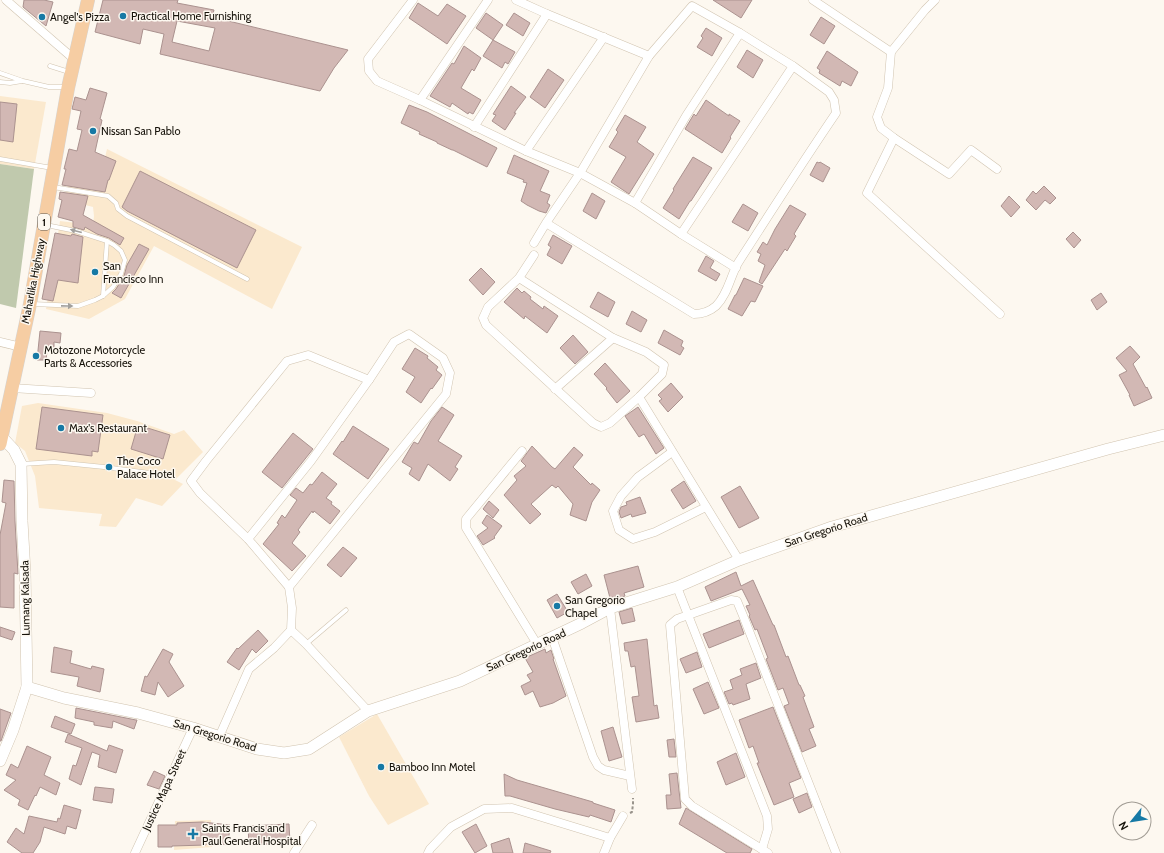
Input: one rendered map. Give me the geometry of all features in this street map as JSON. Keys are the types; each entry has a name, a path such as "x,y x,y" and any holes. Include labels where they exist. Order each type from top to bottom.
{"main road":[{"name":"Maharlika Highway","path":"1,441 30,304 68,88 88,0"}],"street":[{"path":"6,0 75,60"},
{"path":"412,0 368,59 369,71 377,81 526,151 580,172 635,203 736,268"},
{"path":"420,100 488,0"},
{"path":"516,0 649,56"},
{"path":"813,0 891,52"},
{"path":"935,0 891,52 888,88 877,117 881,128 949,174 971,150 997,169"},
{"path":"534,243 546,223 580,172 649,56 692,6 794,66 829,92 834,100 836,113 788,184 736,268 727,292 716,306 704,314 694,314 546,223"},
{"path":"474,127 547,14"},
{"path":"635,203 686,116 740,33"},
{"path":"526,151 604,37"},
{"path":"681,234 794,66"},
{"path":"894,138 867,193 1000,314"},
{"path":"519,278 613,338 646,352 664,365 662,374 639,397 610,422 601,427 593,423 486,325 483,318 488,307 519,278 534,255"},
{"path":"248,539 311,461 369,380 394,342 409,334 443,358 450,373 446,394 289,587"},
{"path":"555,389 613,338"},
{"path":"0,342 21,347"},
{"path":"219,737 249,668 274,648 291,630 292,608 289,587 248,539 200,493 191,481 287,361 308,355 369,380"},
{"path":"12,388 91,393"},
{"path":"639,397 739,560"},
{"name":"San Gregorio Road","path":"27,687 64,698 138,712 257,749 284,753 309,749 368,711 460,681 582,623 610,608 677,587 739,560 839,525 1100,451 1164,435"},
{"name":"Lumang Kalsada","path":"0,761 13,730 27,687 21,464 14,450 1,441"},
{"path":"522,451 466,519 466,528 537,644"},
{"path":"672,452 638,477 621,496 613,511 619,530 633,539 654,532 706,507"},
{"path":"677,587 688,616 768,816 765,851 692,806 685,799 670,625 677,620 688,616 731,600 737,601 836,853"},
{"path":"610,608 632,789"},
{"path":"291,630 306,644 368,711"},
{"path":"552,637 593,757 598,766 604,770 630,776"},
{"name":"Justice Mapa Street","path":"135,853 193,728"},
{"path":"428,853 430,848 451,828 484,809 512,808 610,838"},
{"path":"604,853 610,838 623,816"},
{"path":"294,853 312,825"}],"lane":[{"path":"50,66 72,73"},
{"path":"0,73 23,81 68,88"},
{"path":"0,82 10,83 23,81"},
{"path":"0,159 54,168"},
{"path":"50,187 108,196 116,203 118,209 126,216 247,279"},
{"path":"30,304 78,306 95,300 103,296 113,287 121,274 125,260 121,251 107,241 76,231 44,224"},
{"path":"103,296 107,241"},
{"path":"21,464 54,462 157,474"},
{"path":"306,644 346,610"}],"path":[{"path":"623,816 632,812 632,789"}],"shaded area":[{"path":"0,96 46,102 34,169 0,164"},
{"path":"107,149 302,247 272,309 154,246 125,299 89,319 46,309 60,221 93,225 93,207 65,200 70,171 100,177"},
{"name":"The Coco Palace Hotel","path":"38,403 107,413 137,421 174,434 184,430 203,452 175,480 183,484 162,506 136,498 116,527 99,526 102,514 39,508 35,476 25,451 15,443 22,406"},
{"name":"Bamboo Inn Motel","path":"377,714 429,804 388,825 369,796 339,737"},
{"name":"Saints Francis and Paul General Hospital","path":"211,820 212,847 174,850 175,821"}],"green space":[{"path":"0,164 34,169 16,308 0,304"}],"building":[{"name":"Angel's Pizza","path":"24,0 44,0 53,2 46,26 23,7"},
{"path":"103,0 178,0 177,3 214,10 212,17 348,50 334,68 320,91 160,54 164,34 143,29 140,44 95,32","holes":["177,21 215,28 209,51 172,42"]},
{"path":"713,0 752,0 741,18"},
{"path":"418,3 438,16 447,4 466,16 447,44 409,18"},
{"path":"486,13 503,25 493,40 476,28"},
{"path":"514,13 530,23 523,36 506,25"},
{"path":"821,17 835,26 824,44 810,35"},
{"path":"706,28 722,38 712,56 697,47 703,38 701,36"},
{"path":"493,40 515,52 508,64 505,62 502,68 483,56"},
{"path":"464,46 481,58 474,71 472,69 461,88 481,100 473,114 469,112 468,114 452,103 450,107 430,96 452,63 454,64"},
{"path":"747,50 763,60 753,78 737,67"},
{"path":"827,51 858,72 851,86 842,81 840,86 819,73 820,70 817,68"},
{"path":"548,69 564,80 545,108 530,97"},
{"path":"511,86 526,97 514,113 516,113 505,130 492,121 496,115 493,114"},
{"path":"90,88 107,93 100,119 102,120 95,152 116,161 105,192 62,185 69,149 77,151 82,130 77,129 81,111 72,109 75,97 86,100"},
{"path":"706,100 729,116 729,114 740,121 722,153 685,129 694,114 696,116"},
{"path":"0,102 17,104 13,142 0,140"},
{"path":"409,105 427,112 497,148 487,167 419,134 420,132 401,123"},
{"path":"625,115 646,127 637,142 654,154 629,194 611,182 626,157 609,147 618,132 616,130"},
{"path":"514,155 549,171 540,191 550,195 547,203 550,205 546,213 539,211 521,201 527,183 523,182 524,180 507,173"},
{"path":"693,157 712,168 679,219 663,208"},
{"path":"817,162 820,162 830,168 823,182 810,175"},
{"path":"140,171 256,230 237,268 122,207"},
{"path":"1044,186 1056,198 1050,204 1045,200 1036,210 1026,200 1033,191 1036,194"},
{"path":"60,192 88,196 83,215 124,238 120,245 85,227 84,230 73,227 73,221 58,217 62,200 59,199"},
{"path":"592,193 605,201 596,219 583,211"},
{"path":"1009,196 1020,207 1011,217 1001,206"},
{"path":"743,204 758,213 748,231 732,222"},
{"path":"790,205 806,214 794,234 796,236 787,251 785,249 762,284 759,282 765,265 758,261 761,254 757,252 763,242 767,245"},
{"path":"1073,232 1081,240 1074,248 1066,239"},
{"path":"55,233 71,236 72,234 83,237 78,283 58,280 53,301 42,299"},
{"path":"553,235 572,246 562,264 547,255 551,247 548,245"},
{"path":"139,244 149,249 121,298 112,293 124,276 127,265"},
{"path":"706,256 714,261 710,268 720,274 716,281 698,271"},
{"path":"481,268 495,282 483,295 469,280"},
{"path":"744,278 763,286 755,302 751,301 742,316 728,309"},
{"path":"517,288 522,293 524,291 531,297 530,299 543,309 544,306 558,316 547,333 525,316 524,319 504,302"},
{"path":"598,292 615,302 608,317 590,307"},
{"path":"1101,293 1107,302 1097,310 1091,300"},
{"path":"632,311 647,320 641,332 626,324"},
{"path":"664,330 683,341 681,346 684,348 680,355 658,343"},
{"path":"40,331 61,333 60,343 54,342 54,352 47,351 46,360 37,360"},
{"path":"573,335 588,352 575,364 560,348"},
{"path":"1130,346 1140,357 1133,364 1152,398 1134,406 1119,375 1127,371 1116,358"},
{"path":"415,348 428,356 427,358 438,367 436,370 442,375 421,403 406,392 415,377 402,369"},
{"path":"605,363 630,391 617,403 606,389 607,388 594,374"},
{"path":"671,383 683,397 668,412 659,401 662,399 658,395"},
{"name":"Max's Restaurant","path":"42,407 103,415 98,452 92,451 92,456 36,449"},
{"path":"442,407 454,415 438,441 462,456 455,467 458,469 450,481 428,464 419,481 409,474 412,468 402,462 414,442 418,444 431,421"},
{"path":"638,407 664,448 656,454 644,434 639,437 625,416"},
{"path":"138,425 170,435 163,459 131,449"},
{"path":"353,426 389,449 368,479 333,454"},
{"path":"293,433 313,449 282,488 262,472"},
{"path":"532,446 555,469 574,447 583,455 573,467 591,485 592,483 600,490 592,502 586,521 570,515 573,504 558,486 556,488 552,485 531,504 541,514 530,524 504,495 517,480 514,476 526,466 521,461"},
{"path":"322,472 337,484 326,498 340,511 330,524 312,511 298,530 300,532 292,543 306,556 292,571 263,544 279,524 277,523 282,515 285,518 297,500 290,495 296,488 303,493 310,484 312,485"},
{"path":"4,480 14,481 18,574 14,573 14,608 0,607 0,535 6,503 2,502"},
{"path":"684,481 696,501 683,509 671,490"},
{"path":"740,486 759,518 739,528 721,497"},
{"path":"640,497 646,513 632,517 631,514 621,518 619,512 621,507 627,505 626,502"},
{"path":"489,501 499,510 493,518 483,509"},
{"path":"487,515 502,526 494,537 495,538 483,545 477,536 488,528 482,523"},
{"path":"343,547 357,558 341,577 327,565"},
{"path":"638,566 644,587 624,593 625,596 616,599 616,596 610,598 604,575"},
{"path":"736,572 741,586 753,580 774,625 786,657 788,656 799,685 805,696 803,697 814,727 809,729 816,746 802,752 784,706 789,704 783,688 778,690 766,659 768,658 757,629 755,630 749,616 750,615 746,606 750,605 742,589 711,601 705,587"},
{"path":"586,574 592,586 578,594 571,582"},
{"name":"San Gregorio Chapel","path":"557,594 568,612 557,618 547,600"},
{"path":"632,608 635,621 622,624 619,612"},
{"path":"739,620 744,634 709,648 703,634"},
{"path":"0,627 15,632 12,640 0,636"},
{"path":"258,630 268,641 256,653 252,649 239,670 227,662 237,648 238,649"},
{"path":"647,639 654,706 657,705 659,718 636,722 632,697 639,696 635,666 631,667 628,651 625,651 624,643"},
{"path":"54,647 72,651 70,663 91,669 92,666 104,669 100,692 77,686 79,677 51,672"},
{"path":"163,649 173,654 169,662 184,686 168,697 158,682 155,695 141,691 145,676 147,677"},
{"path":"545,649 546,653 551,650 566,696 553,703 540,707 533,691 525,695 521,686 531,681 527,675 533,672 525,658"},
{"path":"697,652 702,667 686,673 680,659"},
{"path":"756,663 761,678 746,684 750,699 733,705 732,703 729,704 724,692 733,689 730,680 742,675 740,669"},
{"path":"708,682 719,708 704,714 693,689"},
{"path":"773,707 801,778 789,783 794,797 774,805 757,763 759,763 753,746 749,748 739,720"},
{"path":"76,708 137,720 134,729 113,721 112,728 94,725 94,722 75,718"},
{"path":"0,709 11,713 1,741 0,741"},
{"path":"55,716 75,724 71,734 51,727"},
{"path":"613,727 622,757 609,761 601,731"},
{"path":"68,734 107,751 109,745 123,750 116,773 98,767 100,755 92,752 81,785 69,779 73,765 76,766 82,748 65,742"},
{"path":"674,739 676,757 669,757 667,740"},
{"path":"27,746 51,757 44,775 60,783 56,795 40,787 28,810 18,805 20,800 4,790 16,780 6,775 11,764 18,768"},
{"path":"736,753 745,777 726,785 717,762"},
{"path":"154,771 165,776 159,789 147,785"},
{"path":"677,773 681,808 667,809 666,795 671,795 669,774"},
{"path":"504,774 517,780 593,802 615,810 611,822 590,815 589,817 510,796 505,796"},
{"path":"95,787 114,789 112,803 93,800"},
{"path":"807,793 812,807 799,813 793,799"},
{"path":"64,805 81,810 76,829 67,826 65,834 44,827 40,842 33,853 22,853 7,842 16,828 24,834 29,816 57,822 58,818 60,819"},
{"path":"686,808 752,849 750,853 727,853 679,824"},
{"path":"202,822 230,825 228,845 206,842 206,845 158,847 158,825 177,825 177,823"},
{"path":"289,824 290,843 249,845 248,826"},
{"path":"476,824 487,846 475,853 462,832"},
{"path":"509,838 513,853 493,853 491,844"},
{"path":"525,843 551,851 550,853 523,853"}],"place":[{"name":"Practical Home Furnishing","path":"123,16"},
{"name":"Angel's Pizza","path":"42,17"},
{"name":"Nissan San Pablo","path":"93,131"},
{"name":"San Francisco Inn","path":"95,272"},
{"name":"Motozone Motorcycle Parts & Accessories","path":"36,356"},
{"name":"Max's Restaurant","path":"61,428"},
{"name":"The Coco Palace Hotel","path":"109,467"},
{"name":"San Gregorio Chapel","path":"557,606"},
{"name":"Bamboo Inn Motel","path":"381,767"},
{"name":"Saints Francis and Paul General Hospital","path":"193,834"}]}
